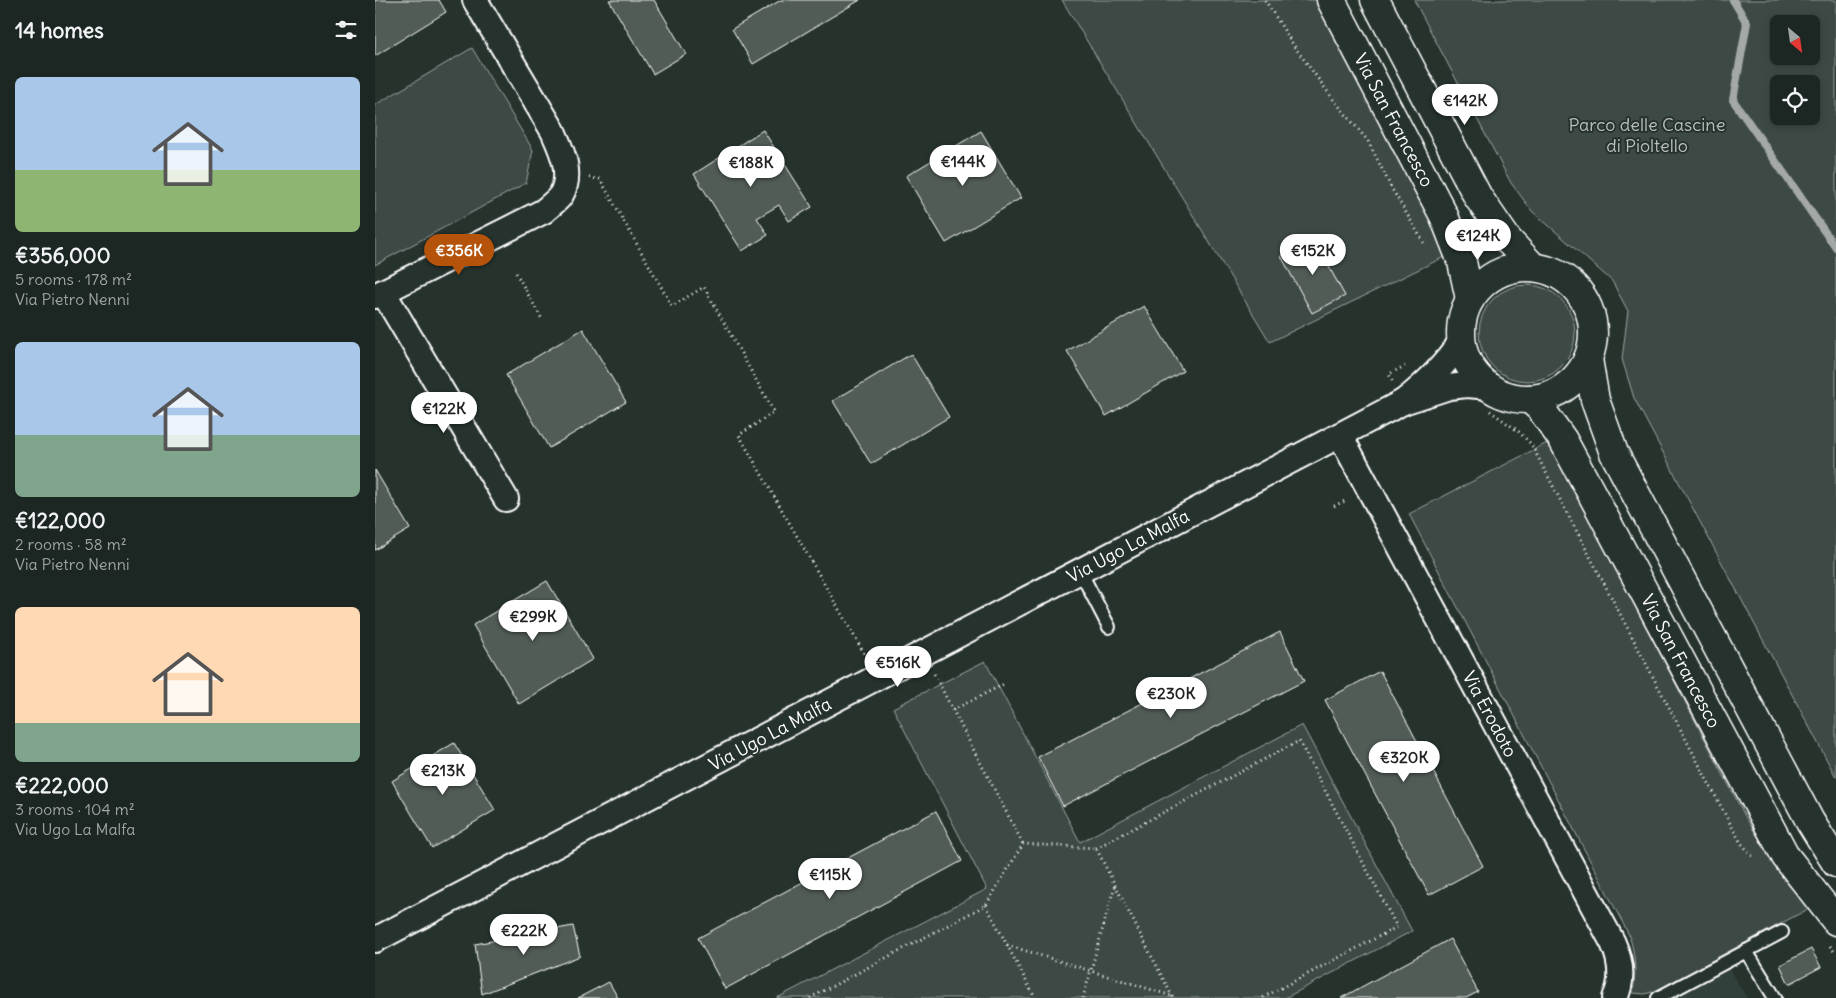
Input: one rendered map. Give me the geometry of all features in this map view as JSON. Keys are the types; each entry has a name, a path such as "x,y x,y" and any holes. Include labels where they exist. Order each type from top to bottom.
{"street":[{"path":"475,0 553,131 563,152 567,174 561,195 544,211 379,294 506,500"},
{"name":"Via San Francesco","path":"1331,0 1444,216 1462,262 1470,299"},
{"path":"1375,0 1478,197 1503,234 1533,267"},
{"path":"1519,267 1533,267 1549,270 1563,277 1585,299 1591,314 1593,329 1593,344 1588,359 1582,370 1564,388 1548,396 1530,399 1515,398 1502,394 1487,398 1479,378 1464,354 1461,342 1461,327 1465,311 1470,299 1479,287 1491,278 1504,271 1519,267"},
{"name":"Via Ugo La Malfa","path":"1403,402 1438,372 1461,342"},
{"path":"1588,359 1595,400 1614,453 1805,812 1836,863"},
{"name":"Via Ugo La Malfa","path":"375,940 1403,402 1449,387 1467,385 1487,398"},
{"name":"Via San Francesco","path":"1530,399 1541,409 1563,440 1786,857 1830,930"},
{"name":"Via Erodoto","path":"1341,435 1613,943 1618,955 1621,975 1615,998"}],"lane":[{"path":"1080,571 1109,627"},
{"path":"1658,998 1782,932"},
{"path":"1746,951 1775,998"}],"path":[{"path":"1265,0 1294,46 1368,142 1426,246"},
{"path":"567,174 600,179 672,306 704,287 774,412 739,435 877,677"},
{"path":"516,273 543,321"},
{"path":"1403,402 1389,374 1412,362"},
{"path":"1487,398 1531,444 1727,818 1741,843 1757,860"},
{"path":"924,653 1023,844"},
{"path":"953,710 1004,684"},
{"path":"1023,844 1096,848 1299,741 1397,927 1262,998"},
{"path":"810,998 986,904 1023,844"},
{"path":"1096,848 1173,997"},
{"path":"1083,998 1115,884"},
{"path":"986,904 1035,998"},
{"path":"1830,930 1836,954"},
{"path":"1007,945 1173,997"}],"shaded area":[{"path":"1728,968 1747,998 1673,998"}],"green space":[{"path":"1062,0 1321,0 1448,255 1270,342"},
{"name":"Parco delle Cascine di Pioltello","path":"1414,0 1836,0 1836,777 1634,398 1622,359 1628,311 1612,281 1532,211 1511,183"},
{"path":"472,48 533,150 526,183 375,265 375,105"},
{"path":"1518,285 1536,285 1554,293 1567,306 1575,324 1572,352 1554,373 1536,381 1518,381 1500,373 1487,360 1479,342 1479,324 1487,306 1500,293"},
{"path":"1549,442 1745,816 1785,881 1810,908 1655,991 1645,994 1633,993 1635,964 1629,935 1409,514"},
{"path":"985,661 1080,842 1302,725 1412,931 1285,998 777,998 987,889 893,708"}],"building":[{"path":"375,0 439,0 446,12 375,56"},
{"path":"609,0 654,0 686,54 653,74"},
{"path":"781,0 860,0 753,64 732,29"},
{"path":"763,130 812,207 789,221 779,205 757,218 768,235 742,251 694,174"},
{"path":"981,131 1021,198 946,243 906,176"},
{"path":"1313,238 1345,296 1312,313 1281,256"},
{"path":"1144,306 1183,371 1106,416 1067,351"},
{"path":"583,329 626,402 549,448 506,375"},
{"path":"911,354 949,417 871,464 833,401"},
{"path":"375,470 410,529 375,550"},
{"path":"547,581 593,659 519,704 473,625"},
{"path":"1280,632 1304,681 1063,806 1038,757"},
{"path":"1380,671 1483,866 1429,895 1325,700"},
{"path":"454,743 495,810 432,848 392,781"},
{"path":"936,811 962,861 725,989 698,938"},
{"path":"573,926 580,956 482,994 475,944"},
{"path":"1450,939 1478,992 1466,998 1341,998"},
{"path":"1811,949 1821,967 1789,984 1780,965"},
{"path":"609,982 618,998 578,998"}],"waterway":[{"path":"1733,0 1747,23 1733,100 1836,248"}]}
